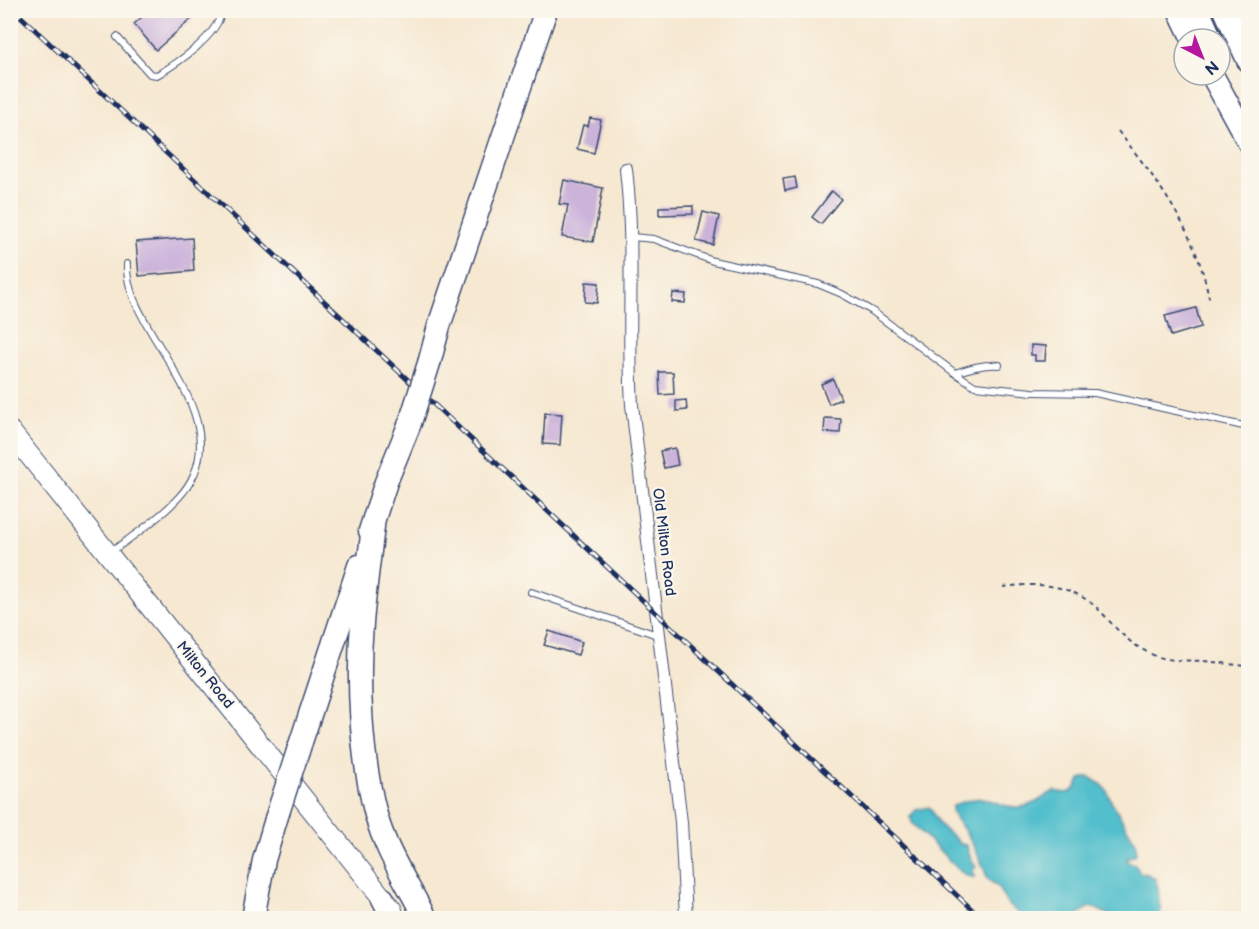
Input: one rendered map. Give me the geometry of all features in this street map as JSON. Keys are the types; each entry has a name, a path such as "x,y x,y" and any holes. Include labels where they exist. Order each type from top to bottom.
{"highway":[{"path":"252,918 264,860 298,751 386,482 410,423 439,326 546,10"},
{"path":"1179,10 1188,27"},
{"path":"1198,10 1206,27"},
{"path":"1225,10 1248,60"},
{"path":"1232,83 1248,114"},
{"path":"1219,87 1248,141"},
{"path":"374,518 361,625 360,676 367,764 376,814 386,844 425,918"},
{"path":"239,918 264,860"}],"main road":[{"name":"Milton Road","path":"10,431 388,909 398,918"}],"street":[{"name":"Old Milton Road","path":"626,169 632,237 628,353 632,405 681,822 686,918"}],"lane":[{"path":"117,38 150,74 157,75 175,65 214,29 222,10"},
{"path":"632,237 654,239 713,261 818,284 842,294 872,311 975,386 1032,392 1095,393 1248,428"},
{"path":"108,554 160,515 179,497 194,476 200,452 200,439 192,405 173,367 137,307 127,276 128,264"},
{"path":"955,373 971,367 999,366"},
{"path":"531,592 660,636"}],"path":[{"path":"1118,131 1153,175 1188,232 1205,276 1209,298"},
{"path":"1003,587 1041,584 1056,585 1072,591 1087,599 1124,638 1162,659 1248,666"}],"water":[{"path":"1089,777 1101,784 1107,791 1136,843 1136,854 1127,858 1127,862 1135,864 1140,873 1155,878 1161,918 1115,918 1091,906 1076,916 1077,918 1023,918 1006,902 998,887 987,878 974,848 952,811 952,807 956,804 977,799 990,800 1006,806 1025,806 1054,791 1071,792 1080,779"},
{"path":"929,807 941,827 960,844 966,845 976,867 973,869 974,877 961,872 913,824 910,817 916,810"}],"building":[{"path":"150,10 192,10 196,15 156,50 134,24"},
{"path":"590,118 601,120 594,153 577,149 583,125 588,126"},
{"path":"795,177 797,188 785,191 783,179"},
{"path":"564,180 603,188 593,242 562,237 568,205 559,204"},
{"path":"832,191 841,199 821,224 812,217"},
{"path":"693,206 693,214 659,215 659,207"},
{"path":"703,212 719,216 713,245 696,241"},
{"path":"192,238 194,271 139,276 136,242"},
{"path":"586,282 599,283 597,303 585,302"},
{"path":"673,293 686,294 685,303 672,302"},
{"path":"1196,308 1201,327 1171,336 1165,316"},
{"path":"1031,345 1046,346 1045,361 1035,361 1035,355 1031,355"},
{"path":"659,372 673,372 674,394 660,395"},
{"path":"833,379 841,399 829,404 821,384"},
{"path":"686,400 687,410 676,411 676,401"},
{"path":"545,413 562,414 560,445 543,444"},
{"path":"825,418 841,419 840,433 824,432"},
{"path":"675,448 678,465 664,468 660,451"},
{"path":"549,631 582,642 578,655 544,645"}],"railway":[{"path":"14,10 981,918"}]}
